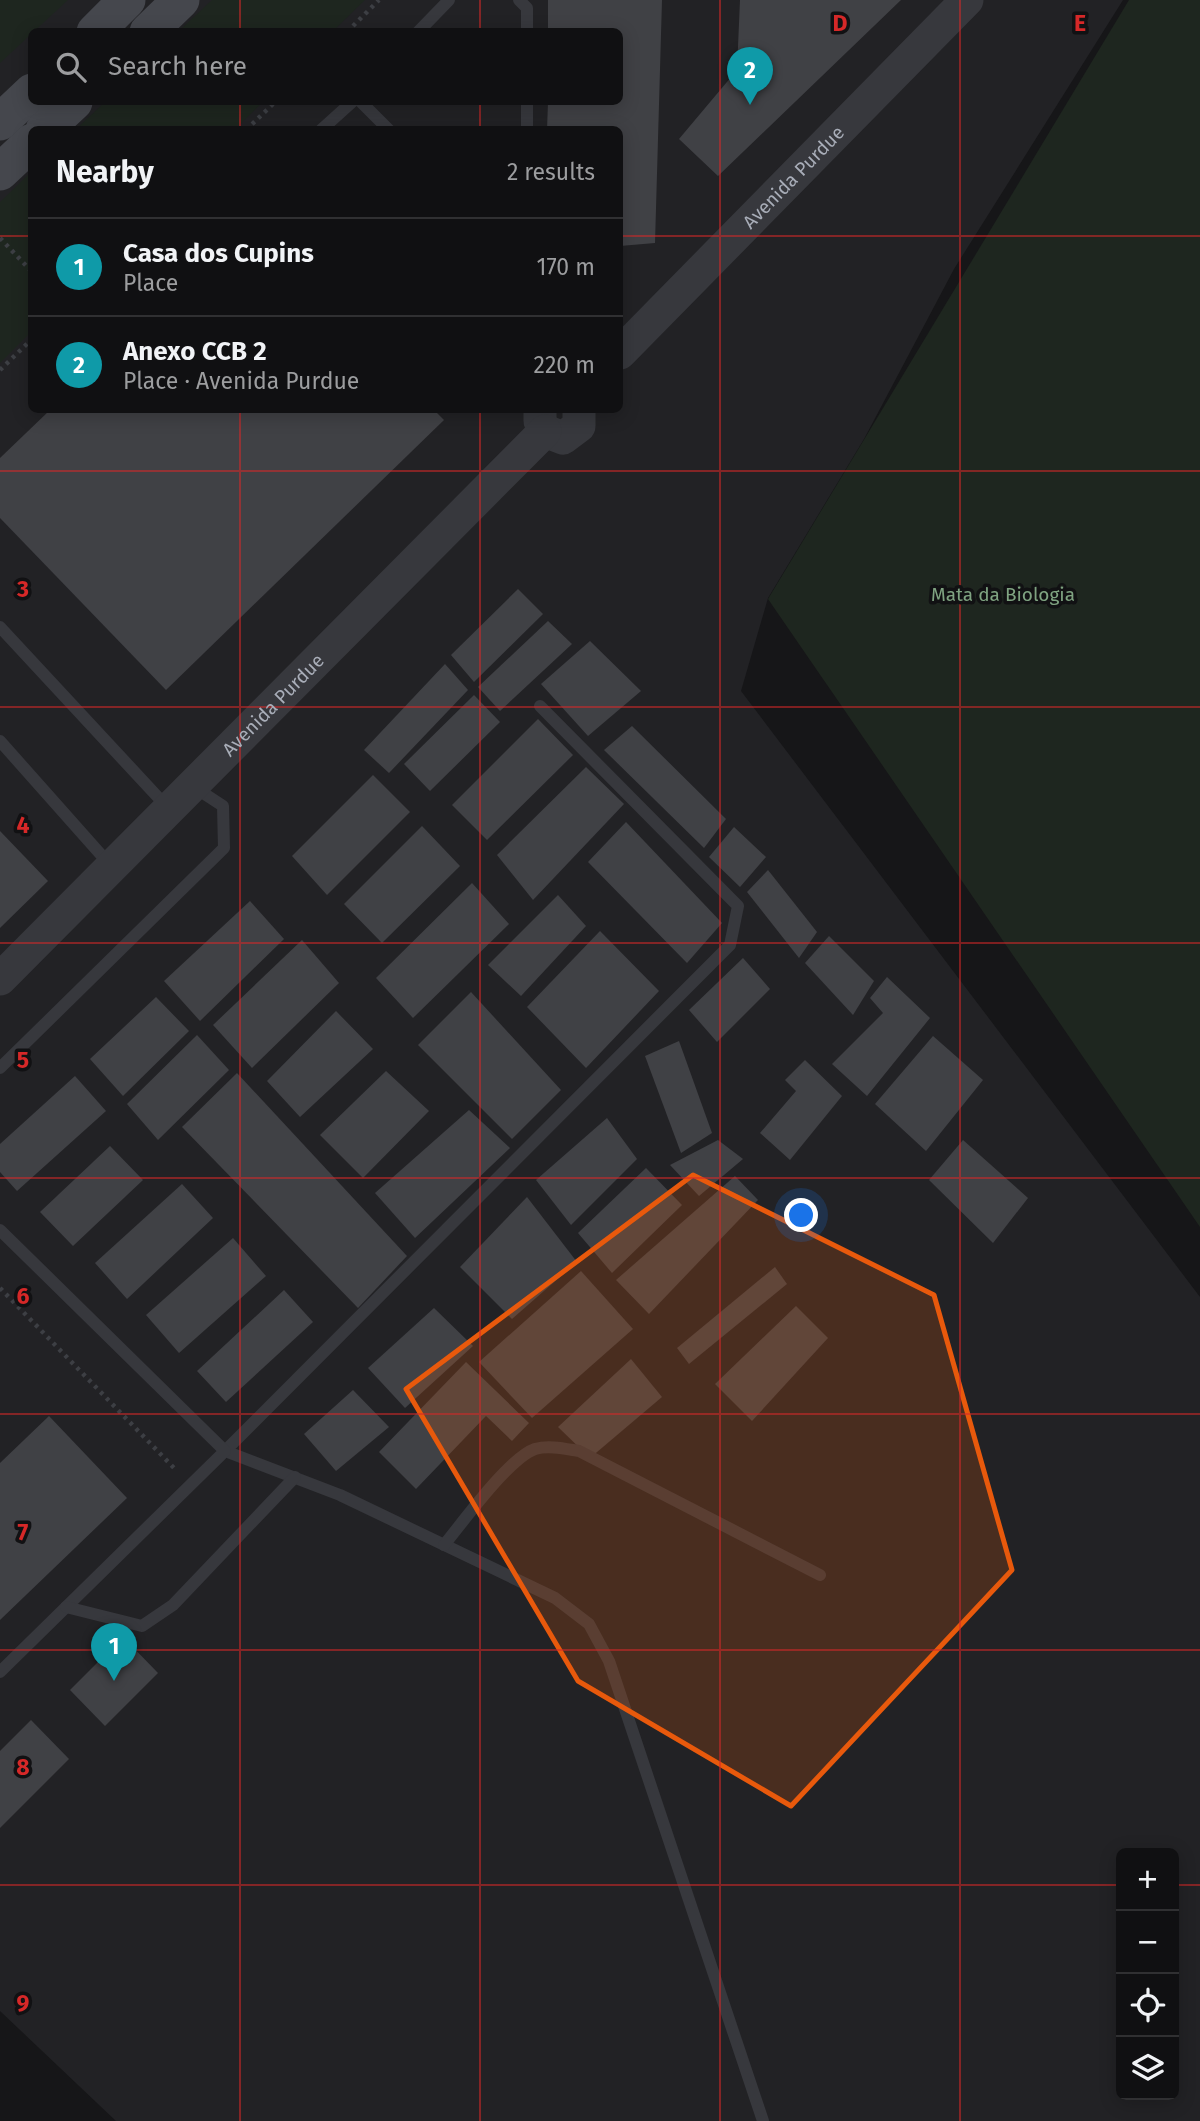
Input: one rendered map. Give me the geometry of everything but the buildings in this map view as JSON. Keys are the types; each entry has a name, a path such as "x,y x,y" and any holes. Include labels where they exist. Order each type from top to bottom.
{"main road":[{"path":"99,28 127,0"},
{"path":"152,28 181,0"},
{"path":"0,122 28,96"},
{"path":"48,126 71,105"},
{"path":"0,172 28,146"}],"street":[{"name":"Avenida Purdue","path":"623,350 967,0"},
{"path":"543,420 557,438 570,436 579,426 579,413"},
{"name":"Avenida Purdue","path":"0,979 194,787 543,420"}],"lane":[{"path":"422,28 449,0"},
{"path":"519,0 527,8 527,28"},
{"path":"325,126 349,105"},
{"path":"363,105 385,126"},
{"path":"527,105 527,126"},
{"path":"0,627 170,811"},
{"path":"0,1672 225,1451 730,945 738,906 540,706"},
{"path":"0,740 112,868"},
{"path":"0,1068 224,848 223,806 194,787"},
{"path":"0,1230 225,1451 340,1494 555,1598 589,1624 608,1661 762,2121"},
{"path":"444,1545 516,1461 536,1449 555,1447 579,1451 820,1575"},
{"path":"66,1607 142,1626 173,1605 295,1477"}],"path":[{"path":"351,28 379,0"},
{"path":"250,126 272,105"},
{"path":"0,238 28,268"},
{"path":"0,370 28,343"},
{"path":"0,1288 190,1485"}],"highlighted area":[{"path":"693,1175 934,1295 1012,1570 791,1806 578,1681 406,1389"}],"shaded area":[{"path":"0,0 1123,0 954,269 864,439 768,598 741,691 1200,1297 1200,2121 116,2121 0,2011"}],"green space":[{"path":"0,0 68,0 38,28 28,28 28,37 0,63"},
{"path":"212,0 365,0 336,28 182,28"},
{"name":"Mata da Biologia","path":"1129,0 1200,0 1200,1227 768,599"},
{"path":"102,105 260,105 238,126 79,126"},
{"path":"28,175 28,335 0,363 0,202"}],"place":[{"name":"Anexo CCB 2","path":"750,105"},
{"name":"Casa dos Cupins","path":"114,1681"}]}
